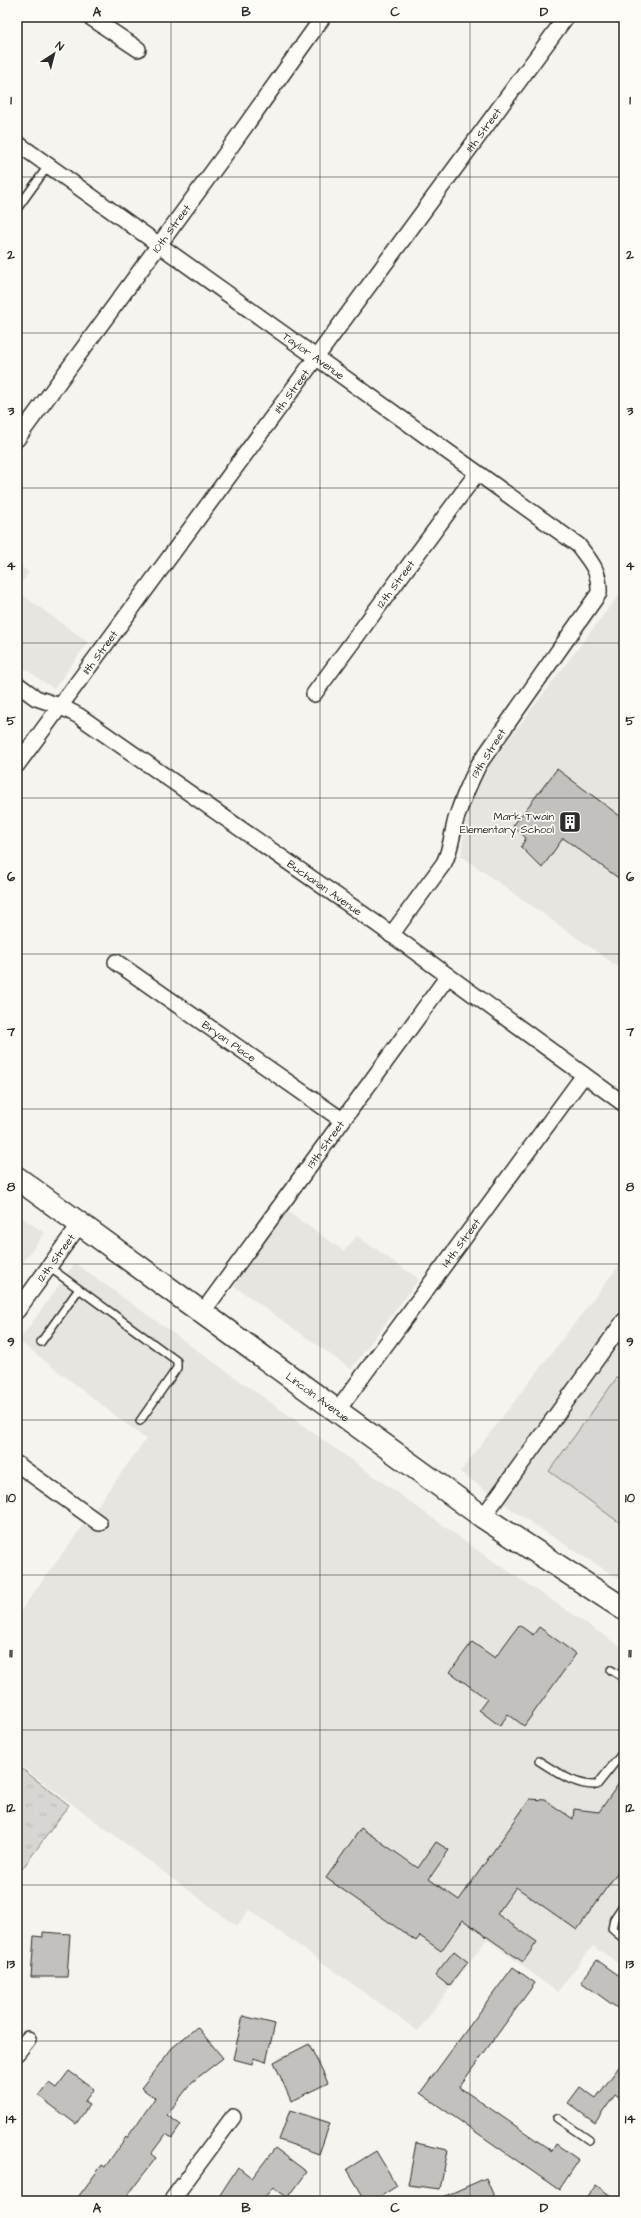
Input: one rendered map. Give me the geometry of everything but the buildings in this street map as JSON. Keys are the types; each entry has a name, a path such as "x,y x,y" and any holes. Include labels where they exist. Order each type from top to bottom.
{"main road":[{"name":"Lincoln Avenue","path":"17,1178 483,1517 624,1609"}],"street":[{"path":"90,17 138,49"},
{"name":"10th Street","path":"17,439 160,246 323,17"},
{"name":"11th Street","path":"17,765 566,17"},
{"name":"Taylor Avenue","path":"17,143 578,545 593,565 600,579"},
{"name":"12th Street","path":"314,694 477,473"},
{"name":"13th Street","path":"391,935 449,854 456,820 466,791 479,764 590,608 599,593 600,579"},
{"name":"Buchanan Avenue","path":"17,684 36,698 60,706 79,716 391,935 624,1104"},
{"name":"Bryan Place","path":"116,962 342,1120"},
{"name":"13th Street","path":"202,1312 448,976"},
{"name":"14th Street","path":"337,1411 584,1075"},
{"name":"12th Street","path":"17,1311 80,1224"},
{"path":"483,1517 624,1321"},
{"path":"17,1464 99,1523"},
{"path":"17,2053 28,2038"},
{"path":"171,2201 233,2117"}],"lane":[{"path":"17,209 48,166"},
{"path":"48,1267 177,1361 176,1368 140,1421"},
{"path":"41,1342 79,1289"},
{"path":"611,1670 624,1678"},
{"path":"539,1761 574,1782 587,1786 597,1785 624,1751"},
{"path":"624,1904 614,1919 612,1929 624,1939"},
{"path":"557,2118 589,2140"}],"shaded area":[{"path":"17,564 29,572 17,590"},
{"path":"624,588 624,971 461,856 467,808 490,764"},
{"path":"17,591 88,642 54,689 17,663"},
{"path":"287,1211 344,1251 357,1236 419,1279 351,1369 234,1286"},
{"path":"17,1214 45,1233 17,1270"},
{"path":"624,1259 624,1582 531,1523 460,1472"},
{"path":"75,1263 483,1554 624,1649 624,1967 593,1946 557,1992 487,1939 418,2031 249,1910 237,1926 17,1763 17,1616 146,1439 19,1341"}],"green space":[{"path":"624,1368 624,1526 549,1471"},
{"path":"17,1765 69,1805 17,1876"}],"place":[{"name":"Mark Twain Elementary School","path":"570,822"}]}
